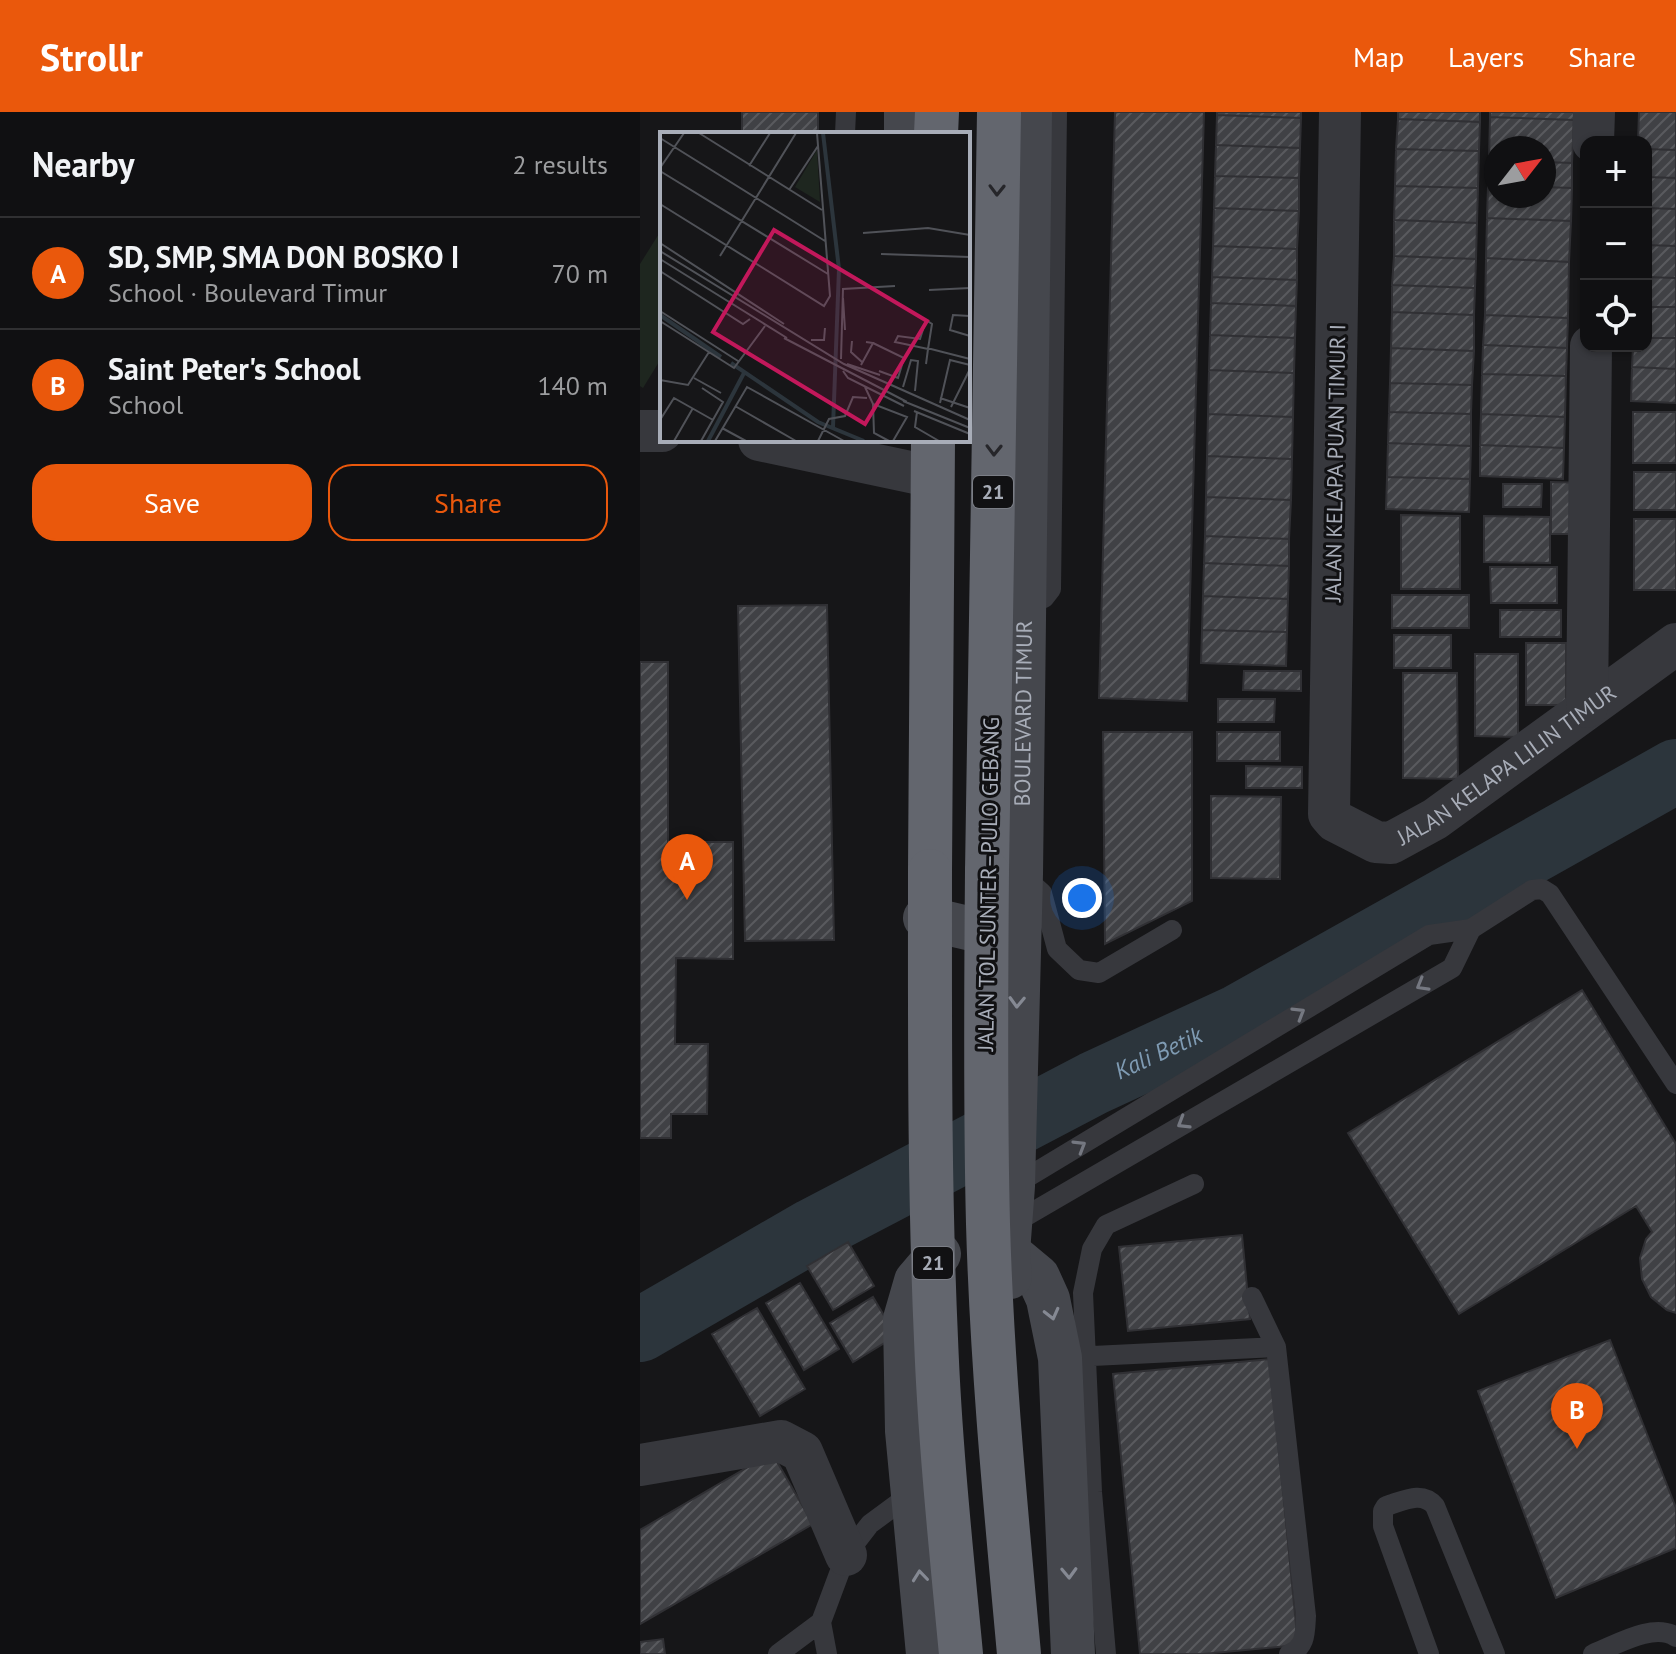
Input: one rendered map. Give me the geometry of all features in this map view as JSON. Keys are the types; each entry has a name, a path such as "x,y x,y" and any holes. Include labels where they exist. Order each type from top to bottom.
{"highway":[{"path":"936,132 937,112"},
{"name":"JALAN TOL SUNTER–PULO GEBANG","path":"999,112 985,1048 988,1226 998,1414 1019,1654"},
{"name":"21","path":"920,451 930,1152 938,1387 964,1654"}],"main road":[{"name":"BOULEVARD TIMUR","path":"1030,112 1021,874 1011,1208 1012,1315 1036,1654"},
{"path":"920,451 925,918 950,1493 964,1654"},
{"path":"925,918 1019,940"},
{"path":"1011,1208 1054,1323 1072,1357 1073,1654"},
{"path":"928,1654 907,1431 905,1319 916,1281 939,1254"}],"street":[{"name":"JALAN KELAPA PUAN TIMUR I","path":"1329,814 1340,112"},
{"path":"1593,136 1594,112"},
{"path":"1587,707 1591,352"},
{"path":"788,442 920,451"},
{"name":"JALAN KELAPA LILIN TIMUR","path":"1329,814 1335,821 1376,842 1391,843 1435,819 1676,644"},
{"path":"640,1465 781,1441 802,1452 846,1555"}],"lane":[{"path":"845,132 846,112"},
{"path":"1024,606 1044,598 1051,589 1057,112"},
{"path":"1021,874 1042,893 1057,949 1079,970 1099,973 1172,930"},
{"path":"1011,1208 1429,935 1471,929 1532,890 1542,889 1550,894 1676,1084"},
{"path":"1011,1208 1452,968 1471,929"},
{"path":"1106,1654 1072,1357 1083,1293 1092,1249 1106,1225 1194,1184"},
{"path":"1252,1297 1276,1347 1306,1616 1304,1639 1298,1650 1289,1654"},
{"path":"1072,1357 1276,1347"},
{"path":"827,1654 821,1622 846,1555 870,1524 912,1493"},
{"path":"1429,1654 1383,1526 1386,1506 1416,1497 1430,1500 1435,1506 1495,1654"},
{"path":"778,1654 821,1622"},
{"path":"1593,1654 1655,1631 1667,1631 1676,1637"}],"shaded area":[{"path":"660,232 660,360 643,388 640,386 640,264"}],"building":[{"path":"742,112 818,112 818,132 742,132"},
{"path":"1115,112 1204,112 1187,701 1099,698"},
{"path":"1217,112 1301,112 1301,118 1217,115"},
{"path":"1398,112 1480,112 1480,122 1398,119"},
{"path":"1490,112 1574,112 1574,120 1490,117"},
{"path":"1639,112 1676,112 1676,150 1652,149 1652,136 1638,136"},
{"path":"1217,115 1301,118 1300,148 1216,145"},
{"path":"1490,117 1574,120 1572,163 1556,162 1556,136 1490,136"},
{"path":"1398,119 1480,122 1479,151 1396,149"},
{"path":"1216,145 1300,148 1299,178 1215,176"},
{"path":"1396,149 1479,151 1478,188 1395,186"},
{"path":"1652,149 1676,150 1676,178 1652,177"},
{"path":"1556,162 1572,163 1572,188 1556,187"},
{"path":"1215,176 1299,178 1299,211 1214,208"},
{"path":"1652,177 1676,178 1676,209 1652,208"},
{"path":"1395,186 1478,188 1477,223 1394,220"},
{"path":"1556,187 1572,188 1571,221 1487,218 1487,208 1556,208"},
{"path":"1214,208 1299,211 1297,249 1213,246"},
{"path":"1652,208 1676,209 1676,246 1652,245"},
{"path":"1487,218 1571,221 1569,262 1486,258"},
{"path":"1394,220 1477,223 1476,259 1394,256"},
{"path":"1652,245 1676,246 1676,278 1652,277"},
{"path":"1213,246 1297,249 1297,280 1212,277"},
{"path":"1394,256 1476,259 1475,288 1392,285"},
{"path":"1486,258 1569,262 1568,318 1485,315"},
{"path":"1212,277 1297,280 1296,306 1211,303"},
{"path":"1652,277 1676,278 1676,307 1652,307"},
{"path":"1392,285 1475,288 1474,315 1392,312"},
{"path":"1211,303 1296,306 1295,338 1210,335"},
{"path":"1652,307 1676,307 1676,338 1652,338"},
{"path":"1392,312 1474,315 1474,351 1391,348"},
{"path":"1485,315 1568,318 1567,348 1483,345"},
{"path":"1210,335 1295,338 1294,373 1209,370"},
{"path":"1652,338 1676,338 1676,369 1632,367 1633,352 1652,352"},
{"path":"1483,345 1567,348 1566,376 1482,374"},
{"path":"1391,348 1474,351 1472,385 1390,383"},
{"path":"1632,367 1676,369 1676,403 1631,401"},
{"path":"1209,370 1294,373 1293,417 1208,414"},
{"path":"1482,374 1566,376 1565,417 1481,414"},
{"path":"1390,383 1472,385 1471,414 1389,412"},
{"path":"1389,412 1471,414 1471,446 1388,443"},
{"path":"1633,412 1676,412 1676,463 1633,463"},
{"path":"1208,414 1293,417 1292,459 1207,456"},
{"path":"1481,414 1565,417 1564,448 1480,445"},
{"path":"1388,443 1471,446 1470,479 1387,477"},
{"path":"1480,445 1564,448 1563,479 1480,476"},
{"path":"1207,456 1292,459 1291,500 1206,497"},
{"path":"1634,472 1676,472 1676,510 1634,510"},
{"path":"1387,477 1470,479 1469,512 1386,509"},
{"path":"1551,482 1588,483 1588,534 1551,534"},
{"path":"1503,484 1542,484 1541,507 1503,507"},
{"path":"1206,497 1291,500 1289,539 1205,536"},
{"path":"1401,515 1460,516 1460,589 1401,589"},
{"path":"1484,516 1550,517 1550,563 1484,562"},
{"path":"1634,519 1676,519 1676,590 1634,590"},
{"path":"1205,536 1289,539 1289,566 1204,563"},
{"path":"1204,563 1289,566 1288,599 1203,596"},
{"path":"1490,567 1557,567 1557,603 1491,603"},
{"path":"1392,595 1469,595 1469,628 1392,628"},
{"path":"1203,596 1288,599 1287,632 1202,630"},
{"path":"827,605 834,940 745,941 738,606"},
{"path":"1500,610 1561,610 1561,637 1500,637"},
{"path":"1202,630 1287,632 1286,666 1201,663"},
{"path":"1394,635 1451,635 1451,668 1394,668"},
{"path":"1526,643 1566,643 1566,705 1526,705"},
{"path":"1475,654 1518,654 1518,737 1475,736"},
{"path":"640,662 668,662 668,842 733,842 733,959 676,958 675,1044 708,1044 707,1114 671,1114 671,1138 640,1138"},
{"path":"1244,671 1301,671 1301,691 1243,690"},
{"path":"1403,673 1457,673 1458,779 1403,778"},
{"path":"1218,699 1275,699 1274,722 1218,722"},
{"path":"1103,732 1192,732 1192,901 1105,944"},
{"path":"1217,732 1280,732 1280,761 1217,761"},
{"path":"1246,766 1302,767 1302,788 1246,788"},
{"path":"1211,796 1281,797 1280,879 1211,878"},
{"path":"1582,990 1676,1144 1676,1313 1651,1297 1642,1279 1640,1258 1646,1239 1652,1232 1636,1206 1459,1314 1348,1133"},
{"path":"1242,1235 1250,1319 1128,1331 1119,1247"},
{"path":"848,1242 874,1286 833,1310 807,1266"},
{"path":"800,1283 839,1349 804,1370 766,1303"},
{"path":"873,1297 896,1336 853,1362 830,1323"},
{"path":"757,1308 805,1389 760,1416 712,1334"},
{"path":"1610,1340 1676,1508 1676,1548 1556,1598 1478,1391"},
{"path":"1270,1359 1298,1645 1203,1654 1140,1654 1113,1374"},
{"path":"772,1453 813,1524 640,1624 640,1530"},
{"path":"663,1639 665,1654 640,1654 640,1642"}],"waterway":[{"name":"Kali Betik","path":"640,1330 813,1230 1094,1083 1239,1016 1676,771"}],"place":[{"name":"SD, SMP, SMA DON BOSKO I","path":"687,900"},
{"name":"Saint Peter's School","path":"1577,1449"}]}
